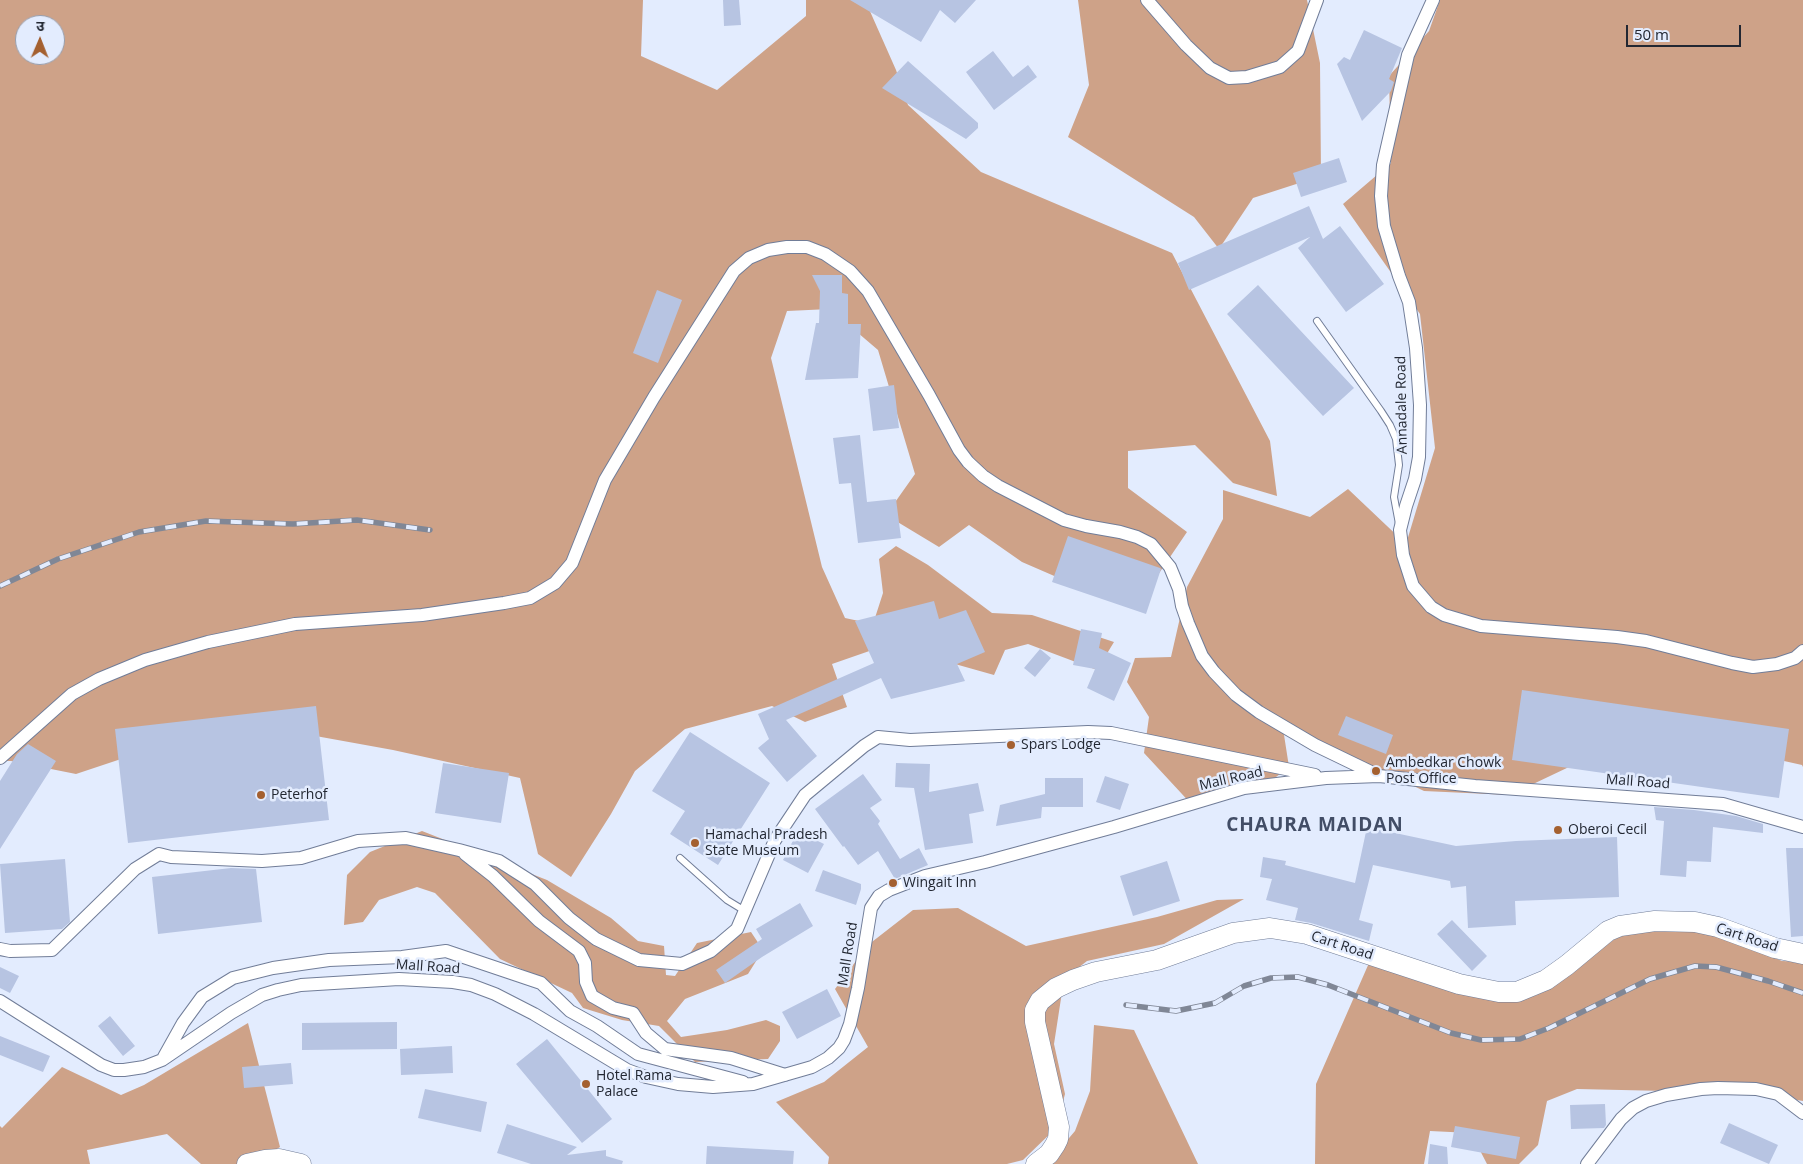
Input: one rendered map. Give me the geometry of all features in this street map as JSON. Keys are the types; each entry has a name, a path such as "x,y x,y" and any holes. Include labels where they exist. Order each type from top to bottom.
{"main road":[{"name":"Cart Road","path":"1036,1164 1049,1154 1055,1146 1059,1127 1036,1022 1036,1010 1040,1001 1056,988 1073,980 1096,972 1157,960 1233,933 1270,928 1307,934 1458,984 1499,992 1517,992 1546,980 1608,931 1620,926 1655,921 1695,922 1718,927 1776,948 1803,954"},
{"path":"247,1164 265,1160 278,1160 301,1164"}],"street":[{"path":"1147,0 1186,45 1210,68 1229,78 1247,77 1280,67 1298,51 1317,0"},
{"name":"Annadale Road","path":"1433,0 1408,55 1383,165 1381,196 1384,226 1409,302 1412,317 1420,405 1419,457 1415,479 1400,530 1403,555 1413,586 1432,607 1444,616 1481,626 1646,641 1732,663 1753,666 1777,664 1795,658 1803,651"},
{"path":"0,758 72,694 99,679 146,660 208,642 295,624 422,615 504,603 530,598 555,583 572,563 605,480 654,397 734,271 749,258 768,250 787,247 807,247 825,254 850,271 868,291 959,450 968,462 983,476 998,486 1064,520 1129,534 1151,544 1170,566 1179,589 1185,614 1202,656 1236,695 1315,745 1379,776"},
{"path":"0,949 10,951 52,950 136,869 159,854 172,857 262,861 301,858 358,841 406,838 499,861 535,884 570,918 596,939 639,960 682,964 711,951 736,929 774,840 804,795 864,746 878,738 888,737 910,740 1088,732 1111,733 1326,778"},
{"name":"Mall Road","path":"0,1001 77,1052 101,1065 114,1070 131,1070 162,1060 231,1013 262,995 278,990 301,985 398,979 453,982 471,985 495,994 534,1014 627,1070 646,1077 678,1084 713,1087 753,1084 812,1067 828,1058 839,1048 850,1024 871,908 879,896 889,890 925,876 985,862 1114,827 1236,790 1326,778 1379,776 1475,786 1723,804 1803,827"},
{"path":"459,850 492,876 539,921 579,951 585,963 586,982 592,996 613,1008 633,1013 646,1033 665,1049 731,1058 785,1075"},
{"path":"162,1060 183,1023 202,997 233,978 273,968 329,960 402,958 446,951 541,983 570,1011 597,1026 638,1054 753,1084"},
{"path":"1587,1164 1622,1119 1633,1108 1646,1101 1666,1095 1701,1089 1756,1089 1778,1094 1803,1112"}],"lane":[{"path":"1317,321 1381,411 1393,432 1399,452 1394,497 1400,530"},
{"path":"680,858 726,900 745,911"}],"shaded area":[{"path":"0,0 643,0 641,56 717,90 806,16 806,0 865,0 896,70 908,105 981,172 1172,253 1270,441 1277,496 1233,483 1195,445 1128,451 1128,488 1187,532 1149,588 1082,588 1022,562 969,525 939,547 886,515 915,474 878,350 830,309 787,311 771,358 822,567 845,618 873,624 883,593 879,559 896,546 928,565 992,613 1032,615 1114,642 1097,670 1028,644 1005,650 994,675 955,664 901,640 832,664 847,707 805,722 772,706 685,729 635,771 611,814 571,877 538,854 520,778 393,750 288,731 121,759 76,774 11,761 0,761"},
{"path":"1078,0 1307,0 1320,63 1321,176 1253,198 1219,249 1194,217 1068,137 1089,85"},
{"path":"1440,0 1803,0 1803,767 1802,765 1690,740 1590,757 1510,795 1424,791 1282,722 1289,767 1259,790 1194,807 1144,753 1149,717 1127,682 1135,658 1171,657 1187,587 1223,519 1223,490 1310,517 1348,489 1406,544 1435,448 1420,314 1343,204 1391,163 1389,76 1429,31"},
{"path":"422,831 547,880 611,918 638,941 664,946 666,975 675,976 697,943 751,932 763,950 748,974 685,999 667,1021 681,1037 727,1030 766,1020 780,1026 780,1041 768,1059 695,1062 659,1026 622,1020 583,1008 572,993 500,959 435,893 417,887 379,900 363,922 344,925 347,875 370,852"},
{"path":"1244,899 1164,944 1087,961 1064,979 1054,1044 1065,1094 1056,1128 1023,1160 1007,1164 828,1164 829,1157 776,1102 824,1082 868,1047 835,989 868,945 913,910 958,908 1026,946 1157,917 1217,900"},
{"path":"1669,926 1721,936 1782,961 1803,962 1803,1101 1755,1093 1577,1089 1547,1101 1538,1145 1519,1164 1487,1164 1471,1133 1430,1131 1424,1164 1315,1164 1316,1084 1369,963 1492,1000 1537,995 1619,936"},
{"path":"248,1023 280,1147 253,1164 201,1164 167,1134 87,1150 90,1164 0,1164 0,1126 2,1128 62,1067 121,1095 144,1085"},
{"path":"1094,1025 1134,1030 1198,1164 1047,1164 1075,1131 1090,1091"}],"building":[{"path":"723,0 739,0 741,25 724,26"},
{"path":"850,0 976,0 955,23 940,10 921,42"},
{"path":"1364,30 1402,48 1389,79 1394,82 1391,91 1362,121 1337,64 1344,57 1350,60"},
{"path":"993,51 1013,77 1028,65 1037,77 994,110 966,72"},
{"path":"908,61 978,123 978,128 966,139 882,88"},
{"path":"1339,158 1347,182 1301,197 1293,173"},
{"path":"1309,206 1323,239 1340,226 1384,284 1346,312 1298,248 1310,237 1189,290 1178,263"},
{"path":"812,275 842,275 842,293 848,294 848,324 861,324 858,378 805,380 816,323 819,323 820,291"},
{"path":"1258,285 1354,388 1323,416 1227,314"},
{"path":"657,290 682,300 658,363 633,353"},
{"path":"894,385 899,428 873,431 868,389"},
{"path":"860,435 867,502 896,499 901,538 858,543 851,483 839,484 833,438"},
{"path":"1068,536 1161,569 1146,614 1052,582"},
{"path":"934,601 939,619 966,610 985,652 957,664 965,681 891,699 881,678 786,720 817,756 787,782 758,748 769,739 758,714 874,663 855,621"},
{"path":"1081,629 1102,633 1099,648 1131,663 1114,701 1087,688 1095,669 1073,665"},
{"path":"1040,649 1051,658 1035,677 1024,668"},
{"path":"1522,690 1789,729 1779,798 1512,760"},
{"path":"316,706 329,820 128,843 115,729"},
{"path":"1346,716 1393,735 1386,754 1338,735"},
{"path":"690,732 770,783 718,865 670,834 685,811 652,791"},
{"path":"28,744 56,761 0,849 0,781 17,754"},
{"path":"443,763 509,773 501,823 435,813"},
{"path":"896,763 930,764 929,792 978,783 984,811 969,814 973,843 925,850 914,788 895,787"},
{"path":"863,774 882,800 870,808 880,821 878,824 900,859 919,848 928,865 895,879 878,851 858,865 815,809"},
{"path":"1105,776 1129,784 1120,810 1096,802"},
{"path":"1045,778 1083,778 1083,807 1042,807 1041,818 996,826 1000,805 1045,794"},
{"path":"1654,807 1736,816 1763,824 1763,833 1713,827 1711,862 1687,861 1686,877 1660,875 1664,821 1656,820"},
{"path":"1367,827 1456,846 1516,841 1617,837 1619,897 1515,901 1516,925 1468,928 1466,886 1451,888 1450,881 1373,865 1359,920 1373,924 1369,941 1295,920 1298,908 1266,900 1272,879 1260,877 1263,857 1286,861 1285,865 1355,883"},
{"path":"798,831 824,844 808,873 783,860"},
{"path":"1786,848 1803,848 1803,936 1791,937"},
{"path":"65,859 70,922 62,929 5,933 0,864"},
{"path":"1167,861 1180,901 1133,916 1120,876"},
{"path":"231,868 256,869 262,922 158,934 152,877"},
{"path":"823,870 861,884 856,905 815,891"},
{"path":"800,903 813,926 762,957 725,983 716,970 762,939 756,929"},
{"path":"1452,920 1487,956 1472,971 1437,934"},
{"path":"0,967 19,976 10,993 0,988"},
{"path":"827,989 841,1016 797,1039 782,1012"},
{"path":"110,1016 135,1046 123,1056 98,1026"},
{"path":"397,1022 397,1049 302,1050 302,1023"},
{"path":"0,1036 50,1056 43,1072 0,1055"},
{"path":"547,1039 612,1119 582,1143 516,1064"},
{"path":"452,1046 453,1073 401,1075 400,1049"},
{"path":"291,1063 293,1084 244,1088 242,1067"},
{"path":"425,1089 487,1102 481,1132 418,1118"},
{"path":"1605,1104 1606,1125 1604,1128 1571,1129 1570,1105"},
{"path":"1729,1123 1778,1145 1769,1164 1720,1143"},
{"path":"507,1124 577,1147 567,1155 606,1150 606,1156 623,1161 622,1164 531,1164 497,1153"},
{"path":"1455,1126 1520,1137 1516,1159 1451,1147"},
{"path":"1430,1144 1447,1147 1448,1164 1428,1164"},
{"path":"707,1146 794,1151 793,1164 706,1164"}],"railway":[{"path":"0,586 58,559 139,532 206,521 293,524 357,520 430,530"},
{"path":"1126,1005 1176,1011 1215,1003 1244,986 1271,978 1298,977 1328,985 1451,1033 1481,1040 1520,1039 1549,1028 1650,979 1695,966 1716,967 1803,993"}],"place":[{"name":"Spars Lodge","path":"1011,745"},
{"name":"Ambedkar Chowk Post Office","path":"1376,771"},
{"name":"Peterhof","path":"261,795"},
{"name":"Oberoi Cecil","path":"1558,830"},
{"name":"Hamachal Pradesh State Museum","path":"695,843"},
{"name":"Wingait Inn","path":"893,883"},
{"name":"Hotel Rama Palace","path":"586,1084"}],"district":[{"name":"CHAURA MAIDAN","path":"1315,826"}]}
